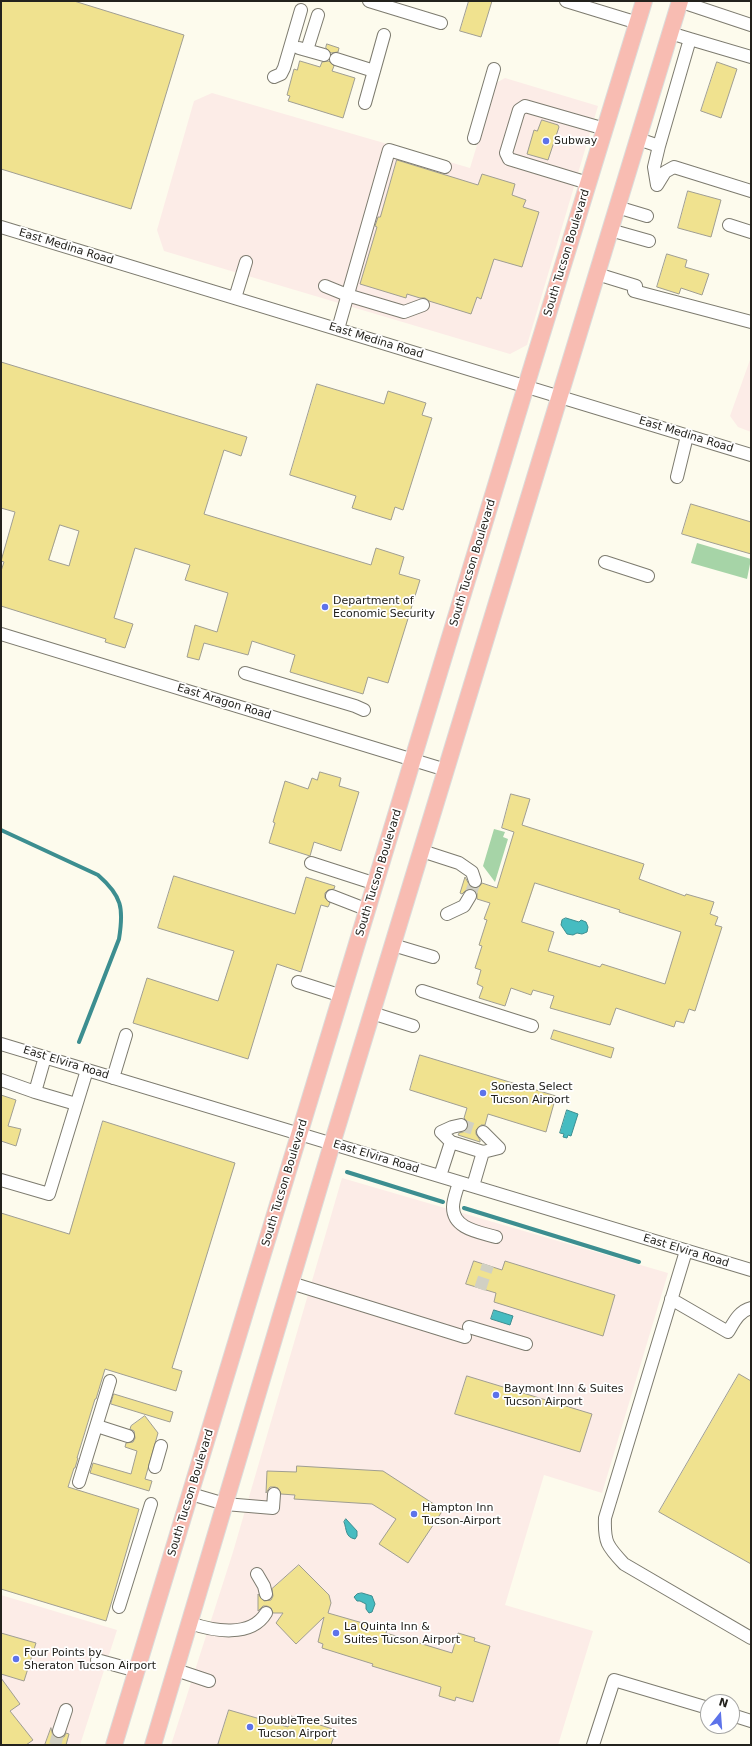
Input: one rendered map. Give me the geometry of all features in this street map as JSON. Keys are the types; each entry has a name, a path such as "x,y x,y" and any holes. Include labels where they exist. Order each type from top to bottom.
{"main road":[{"name":"South Tucson Boulevard","path":"114,1745 644,1"},
{"path":"153,1745 332,1144 680,1"}],"street":[{"path":"369,1 441,23"},
{"path":"566,1 638,23"},
{"path":"680,1 751,25"},
{"path":"274,77 281,74 300,10"},
{"path":"307,50 318,15"},
{"path":"670,33 751,57"},
{"path":"365,103 384,35"},
{"path":"690,39 658,146 654,167 657,185 665,172 674,167 751,191"},
{"path":"290,45 324,55"},
{"path":"336,59 374,71"},
{"path":"474,138 494,69"},
{"path":"656,79 676,85"},
{"path":"588,183 509,159 506,153 519,110 525,106 605,129"},
{"path":"638,139 658,146"},
{"path":"338,329 389,150 444,167"},
{"path":"617,207 647,216"},
{"path":"729,225 751,232"},
{"name":"East Medina Road","path":"1,227 751,455"},
{"path":"610,230 649,241"},
{"path":"235,298 246,262"},
{"path":"597,274 635,289 751,322"},
{"path":"325,286 404,312 423,305"},
{"path":"677,477 686,436"},
{"path":"605,562 648,576"},
{"name":"East Aragon Road","path":"1,634 446,770"},
{"path":"245,673 364,710"},
{"path":"422,851 458,863 472,872 475,881"},
{"path":"311,863 376,884"},
{"path":"332,896 368,910"},
{"path":"446,914 464,906 470,896"},
{"path":"393,945 433,957"},
{"path":"298,982 342,996"},
{"path":"422,991 532,1026"},
{"path":"372,1013 413,1026"},
{"path":"113,1078 126,1035"},
{"name":"East Elvira Road","path":"1,1044 751,1270"},
{"path":"35,1092 45,1057"},
{"path":"1,1180 48,1194 87,1070"},
{"path":"1,1080 76,1104"},
{"path":"462,1125 452,1126 441,1132 451,1142 484,1152 499,1148 483,1132"},
{"path":"440,1176 451,1142"},
{"path":"473,1186 484,1152"},
{"path":"458,1182 453,1207 456,1220 465,1228 496,1237"},
{"path":"686,1250 605,1518 604,1536 609,1548 624,1564 751,1638"},
{"path":"291,1283 467,1332 526,1344"},
{"path":"671,1299 728,1332 739,1315 746,1309 751,1308"},
{"path":"79,1482 110,1381"},
{"path":"97,1426 128,1436"},
{"path":"155,1467 162,1446"},
{"path":"191,1494 225,1504 273,1508 274,1494"},
{"path":"119,1606 151,1504"},
{"path":"257,1574 264,1586 266,1594"},
{"path":"190,1623 200,1626 232,1630 246,1628 263,1618 266,1613"},
{"path":"97,1660 137,1672"},
{"path":"176,1670 209,1680"},
{"path":"593,1745 614,1680 700,1706"},
{"path":"59,1731 66,1710"},
{"path":"740,1718 751,1721"}],"shaded area":[{"path":"505,78 598,106 527,345 510,354 164,251 157,230 194,101 212,93 470,168 496,83"},
{"path":"751,357 751,432 738,427 730,416"},
{"path":"342,1178 668,1273 602,1493 544,1475 505,1605 593,1631 558,1745 171,1745 233,1552"},
{"path":"1,1595 117,1630 80,1745 1,1745"}],"green space":[{"path":"697,543 751,559 747,579 691,563"},
{"path":"494,829 505,832 503,837 508,839 495,882 483,866"}],"water":[{"path":"566,918 579,922 581,920 586,922 588,927 587,932 573,935 567,934 561,925 562,920"},
{"path":"567,1110 578,1114 571,1136 568,1135 567,1138 563,1137 564,1134 560,1133"},
{"path":"494,1310 513,1316 510,1325 491,1319"},
{"path":"346,1519 357,1531 357,1536 355,1539 349,1537 347,1533 344,1522"},
{"path":"362,1593 372,1596 375,1604 372,1612 369,1613 366,1609 366,1604 357,1601 354,1597 357,1594"}],"building":[{"path":"1,1 74,1 184,35 131,209 1,169"},
{"path":"469,1 492,1 481,37 460,31"},
{"path":"327,44 339,48 338,52 331,53 326,48"},
{"path":"300,61 320,67 322,62 329,61 334,66 332,71 355,78 343,118 288,101 290,96 287,95 294,69 297,70"},
{"path":"717,62 737,69 721,118 701,111"},
{"path":"542,120 558,125 559,127 548,160 527,154 534,130 537,131"},
{"path":"397,160 478,185 482,174 515,184 512,195 526,200 523,207 539,212 522,267 494,259 481,299 477,297 471,314 429,301 425,298 407,294 406,298 360,284 377,227 375,226 378,217 380,217"},
{"path":"688,191 721,200 711,237 678,228"},
{"path":"667,254 687,260 685,267 709,274 702,295 681,288 679,294 657,287"},
{"path":"1,362 247,437 241,456 224,450 204,514 371,565 376,548 404,557 399,574 420,580 388,683 368,677 363,694 290,672 295,655 252,641 248,655 204,643 199,660 187,657 195,625 217,632 228,593 185,580 190,565 135,548 114,618 133,624 125,648 105,642 106,639 1,606 1,571 4,562 1,561 15,512 1,508","holes":["60,525 79,531 69,566 49,560"]},
{"path":"317,384 384,404 388,391 426,403 422,415 432,418 403,510 395,507 391,520 352,508 356,496 290,475"},
{"path":"691,504 751,522 751,554 682,534"},
{"path":"320,772 341,778 339,786 359,792 341,851 314,842 310,856 269,843 275,823 273,822 285,781 308,789 312,778 317,780"},
{"path":"511,794 530,799 522,825 644,864 639,879 685,896 686,894 714,902 710,914 718,917 715,925 722,927 695,1011 689,1009 684,1023 676,1021 674,1027 616,1008 610,1025 550,1008 554,996 533,990 531,995 511,988 505,1006 479,998 483,987 477,984 481,970 475,968 482,946 479,945 487,920 484,919 490,903 477,899 477,893 474,889 467,889 462,894 460,893 465,877 470,886 473,888 478,888 482,883 497,888 514,832 502,828","holes":["535,883 620,910 619,912 681,932 665,984 602,964 600,967 548,951 554,932 522,922"]},
{"path":"174,876 295,914 306,877 335,886 334,889 328,890 325,893 325,898 330,903 328,907 321,905 301,972 277,964 248,1059 133,1023 147,978 218,1001 234,951 158,928"},
{"path":"554,1030 614,1048 611,1058 551,1039"},
{"name":"Sonesta Select Tucson Airport","path":"420,1055 556,1096 546,1132 488,1114 485,1125 481,1125 476,1130 476,1134 480,1142 458,1135 459,1133 466,1131 468,1127 468,1123 464,1118 467,1108 410,1090"},
{"path":"1,1095 16,1100 8,1126 21,1129 16,1146 1,1141"},
{"path":"103,1121 235,1163 172,1368 182,1371 176,1391 105,1369 68,1487 139,1509 106,1621 1,1589 1,1213 69,1234"},
{"path":"474,1261 502,1270 505,1261 615,1295 603,1336 494,1302 496,1293 466,1284"},
{"path":"739,1374 751,1381 751,1564 659,1512"},
{"name":"Baymont Inn & Suites Tucson Airport","path":"467,1376 592,1414 580,1452 455,1414"},
{"path":"114,1394 173,1412 170,1422 111,1404"},
{"path":"145,1416 158,1433 145,1479 152,1481 149,1491 90,1473 93,1463 131,1474 137,1451 125,1447 126,1443 133,1442 135,1438 134,1431 130,1429 131,1426"},
{"name":"Hampton Inn Tucson-Airport","path":"297,1466 383,1471 443,1510 408,1563 379,1544 396,1519 372,1504 294,1499 295,1495 281,1494 278,1488 275,1487 270,1487 266,1493 267,1471 296,1472"},
{"name":"La Quinta Inn & Suites Tucson Airport","path":"299,1565 329,1595 331,1603 328,1613 387,1630 386,1633 452,1653 458,1633 475,1638 474,1641 490,1646 473,1702 456,1697 455,1701 439,1696 441,1687 372,1666 373,1664 322,1648 323,1644 318,1642 324,1617 296,1644 276,1623 283,1613 273,1613 271,1608 267,1606 263,1606 258,1611 258,1594 264,1601 271,1600 273,1596 272,1589"},
{"name":"Four Points by Sheraton Tucson Airport","path":"1,1633 36,1643 24,1681 1,1674"},
{"name":"Four Points by Sheraton Tucson Airport","path":"1,1678 20,1704 10,1711 33,1740 26,1745 1,1745"},
{"name":"DoubleTree Suites Tucson Airport","path":"229,1710 288,1727 291,1716 336,1730 331,1745 218,1745"},
{"path":"51,1728 53,1736 57,1738 64,1737 66,1733 69,1734 66,1745 45,1745"}],"waterway":[{"path":"1,830 98,875 117,896 121,911 121,928 119,939 79,1042"},
{"path":"347,1172 443,1202"},
{"path":"464,1208 639,1262"}],"tunnel":[{"path":"470,896 475,881"},
{"path":"461,1125 483,1132"},
{"path":"480,1289 488,1265"},
{"path":"55,1745 59,1731"}],"place":[{"name":"Subway","path":"546,141"},
{"name":"Department of Economic Security","path":"325,607"},
{"name":"Sonesta Select Tucson Airport","path":"483,1093"},
{"name":"Baymont Inn & Suites Tucson Airport","path":"496,1395"},
{"name":"Hampton Inn Tucson-Airport","path":"414,1514"},
{"name":"La Quinta Inn & Suites Tucson Airport","path":"336,1633"},
{"name":"Four Points by Sheraton Tucson Airport","path":"16,1659"},
{"name":"DoubleTree Suites Tucson Airport","path":"250,1727"}]}
